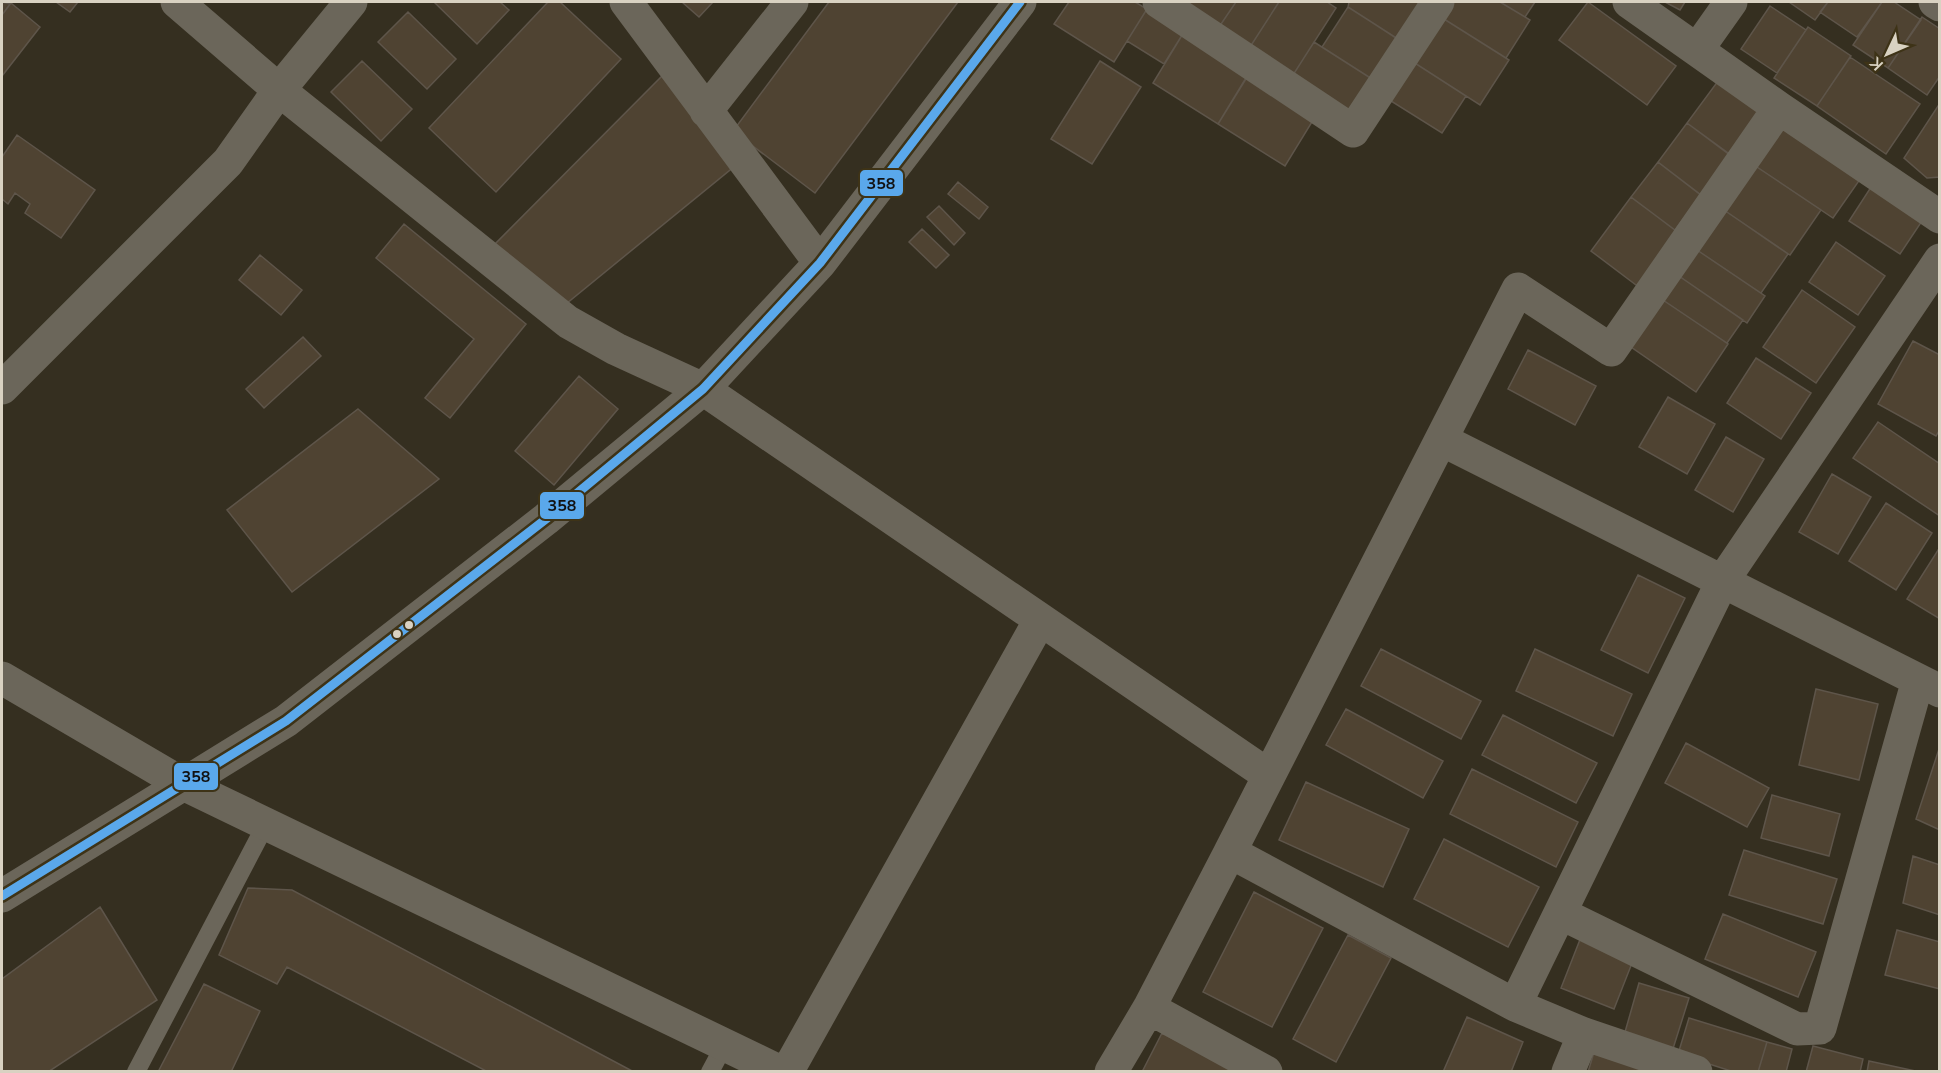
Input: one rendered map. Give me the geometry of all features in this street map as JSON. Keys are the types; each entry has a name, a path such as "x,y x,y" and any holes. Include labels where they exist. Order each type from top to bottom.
{"street":[{"path":"2,388 228,162 279,90 351,2"},
{"path":"626,2 820,263"},
{"path":"706,111 792,2"},
{"path":"2,896 286,721 546,519 703,389 820,263 1020,2"},
{"path":"1159,2 1353,131 1438,2"},
{"path":"1629,2 1779,108 1940,217"},
{"path":"1697,50 1731,2"},
{"path":"1935,2 1940,5"},
{"path":"190,6 279,90 568,322 616,349 703,389 1268,776"},
{"path":"1111,1071 1149,1008 1518,289 1611,350 1779,108"},
{"path":"1515,1005 1562,914 1615,797 1722,582 1940,260"},
{"path":"1442,440 1929,686 1820,1028 1797,1029 1562,914"},
{"path":"787,1071 1040,620"},
{"path":"2,678 183,784 266,824 718,1058 781,1071"},
{"path":"1230,852 1515,1005 1584,1034 1696,1071"},
{"path":"1149,1008 1266,1071"},
{"path":"1568,1071 1584,1034"}],"lane":[{"path":"136,1071 266,824"}],"building":[{"path":"2,2 10,4 2,15"},
{"path":"56,2 78,2 70,12"},
{"path":"434,2 500,2 509,10 477,44"},
{"path":"548,2 560,2 621,59 496,192 429,128"},
{"path":"682,2 713,2 699,17"},
{"path":"829,2 958,2 815,193 733,131"},
{"path":"1069,2 1135,2 1147,9 1114,62 1054,24"},
{"path":"1183,2 1236,2 1219,27"},
{"path":"1236,2 1279,2 1250,47 1219,27"},
{"path":"1279,2 1327,2 1336,8 1293,75 1250,47"},
{"path":"1349,2 1429,2 1402,42 1348,7"},
{"path":"1443,2 1500,2 1530,20 1506,58 1436,14"},
{"path":"1500,2 1535,2 1525,17"},
{"path":"1588,2 1676,66 1647,105 1559,40"},
{"path":"1665,2 1685,2 1680,10"},
{"path":"1789,2 1828,2 1815,20"},
{"path":"1828,2 1882,2 1857,37 1820,12"},
{"path":"1882,2 1894,2 1921,20 1888,68 1853,45"},
{"path":"11,3 40,27 2,76 2,15"},
{"path":"1770,6 1806,30 1777,73 1741,49"},
{"path":"1348,7 1398,39 1372,79 1322,47"},
{"path":"1147,9 1184,32 1164,64 1127,41"},
{"path":"408,12 456,59 427,89 378,42"},
{"path":"1436,14 1509,60 1480,105 1407,58"},
{"path":"1922,17 1940,29 1940,76 1927,95 1888,68"},
{"path":"1808,27 1851,56 1817,106 1774,78"},
{"path":"1184,32 1249,73 1218,124 1153,83"},
{"path":"1314,42 1372,79 1350,113 1293,75"},
{"path":"1850,57 1920,104 1886,154 1817,106"},
{"path":"1407,58 1466,96 1442,133 1383,96"},
{"path":"362,61 412,109 381,141 331,92"},
{"path":"1100,61 1141,87 1092,164 1051,139"},
{"path":"672,66 741,161 561,308 490,249"},
{"path":"1249,74 1315,117 1285,166 1218,124"},
{"path":"1721,77 1765,110 1731,155 1687,123"},
{"path":"1940,103 1940,177 1927,178 1904,158"},
{"path":"1784,121 1863,175 1833,218 1754,165"},
{"path":"1687,123 1731,156 1702,196 1658,162"},
{"path":"17,135 95,190 61,238 25,213 30,204 15,193 8,204 2,199 2,157"},
{"path":"1658,162 1701,195 1675,230 1631,197"},
{"path":"1754,165 1821,210 1790,255 1724,210"},
{"path":"958,182 988,207 979,219 948,194"},
{"path":"1873,184 1924,218 1900,254 1849,221"},
{"path":"1631,197 1680,234 1640,288 1591,251"},
{"path":"939,206 965,233 954,245 927,217"},
{"path":"1724,210 1788,254 1761,293 1697,250"},
{"path":"404,224 526,324 450,418 425,398 474,339 376,258"},
{"path":"922,229 949,255 936,268 909,242"},
{"path":"1836,242 1885,276 1858,315 1809,282"},
{"path":"1697,250 1765,296 1747,323 1679,276"},
{"path":"260,255 302,290 281,315 239,280"},
{"path":"1679,276 1743,320 1727,343 1663,300"},
{"path":"1802,290 1855,327 1816,383 1763,347"},
{"path":"1663,300 1728,344 1696,392 1631,347"},
{"path":"303,337 321,356 264,408 246,389"},
{"path":"1913,341 1940,355 1940,429 1936,436 1878,404"},
{"path":"1528,350 1596,386 1575,425 1508,389"},
{"path":"1756,358 1811,393 1781,439 1727,403"},
{"path":"579,376 618,409 554,485 515,451"},
{"path":"1668,397 1715,424 1687,474 1639,447"},
{"path":"358,409 439,479 292,592 227,510"},
{"path":"1878,422 1940,464 1940,516 1853,458"},
{"path":"1726,437 1764,459 1733,512 1695,490"},
{"path":"1832,474 1871,497 1838,554 1799,532"},
{"path":"1886,503 1932,533 1896,590 1849,561"},
{"path":"1940,547 1940,619 1907,599"},
{"path":"1638,575 1685,598 1648,673 1601,650"},
{"path":"1381,649 1481,701 1461,739 1361,686"},
{"path":"1535,649 1632,694 1613,736 1516,691"},
{"path":"1816,689 1878,704 1859,780 1799,765"},
{"path":"1346,709 1443,761 1423,798 1326,745"},
{"path":"1503,715 1597,763 1576,803 1482,755"},
{"path":"1686,743 1769,788 1747,827 1665,783"},
{"path":"1940,746 1940,830 1916,819"},
{"path":"1472,769 1578,822 1556,867 1450,814"},
{"path":"1306,782 1409,829 1383,887 1279,840"},
{"path":"1772,795 1840,814 1829,856 1761,838"},
{"path":"1444,839 1539,887 1508,947 1414,899"},
{"path":"1744,850 1837,879 1823,924 1729,895"},
{"path":"1913,856 1940,865 1940,915 1903,903"},
{"path":"248,888 292,890 634,1072 488,1072 287,967 277,984 219,955"},
{"path":"1254,892 1323,928 1272,1027 1203,992"},
{"path":"100,907 157,1000 48,1072 2,1072 2,979"},
{"path":"1723,914 1816,952 1798,997 1705,959"},
{"path":"1897,930 1940,942 1940,989 1885,975"},
{"path":"1348,935 1391,958 1336,1062 1293,1039"},
{"path":"1581,937 1634,958 1614,1009 1561,988"},
{"path":"1639,983 1689,998 1671,1055 1623,1039"},
{"path":"204,984 260,1011 231,1072 158,1072"},
{"path":"1467,1017 1523,1042 1511,1072 1443,1072"},
{"path":"1689,1018 1767,1042 1758,1072 1734,1072 1678,1054"},
{"path":"1162,1033 1237,1072 1142,1072"},
{"path":"1767,1042 1792,1049 1786,1072 1758,1072"},
{"path":"1813,1046 1863,1059 1860,1072 1806,1072"},
{"path":"1595,1049 1664,1072 1588,1072"},
{"path":"1869,1061 1920,1072 1867,1072"}],"transit line":[{"name":"358","path":"2,896 286,721 546,519 703,389 820,263 1020,2"}]}
